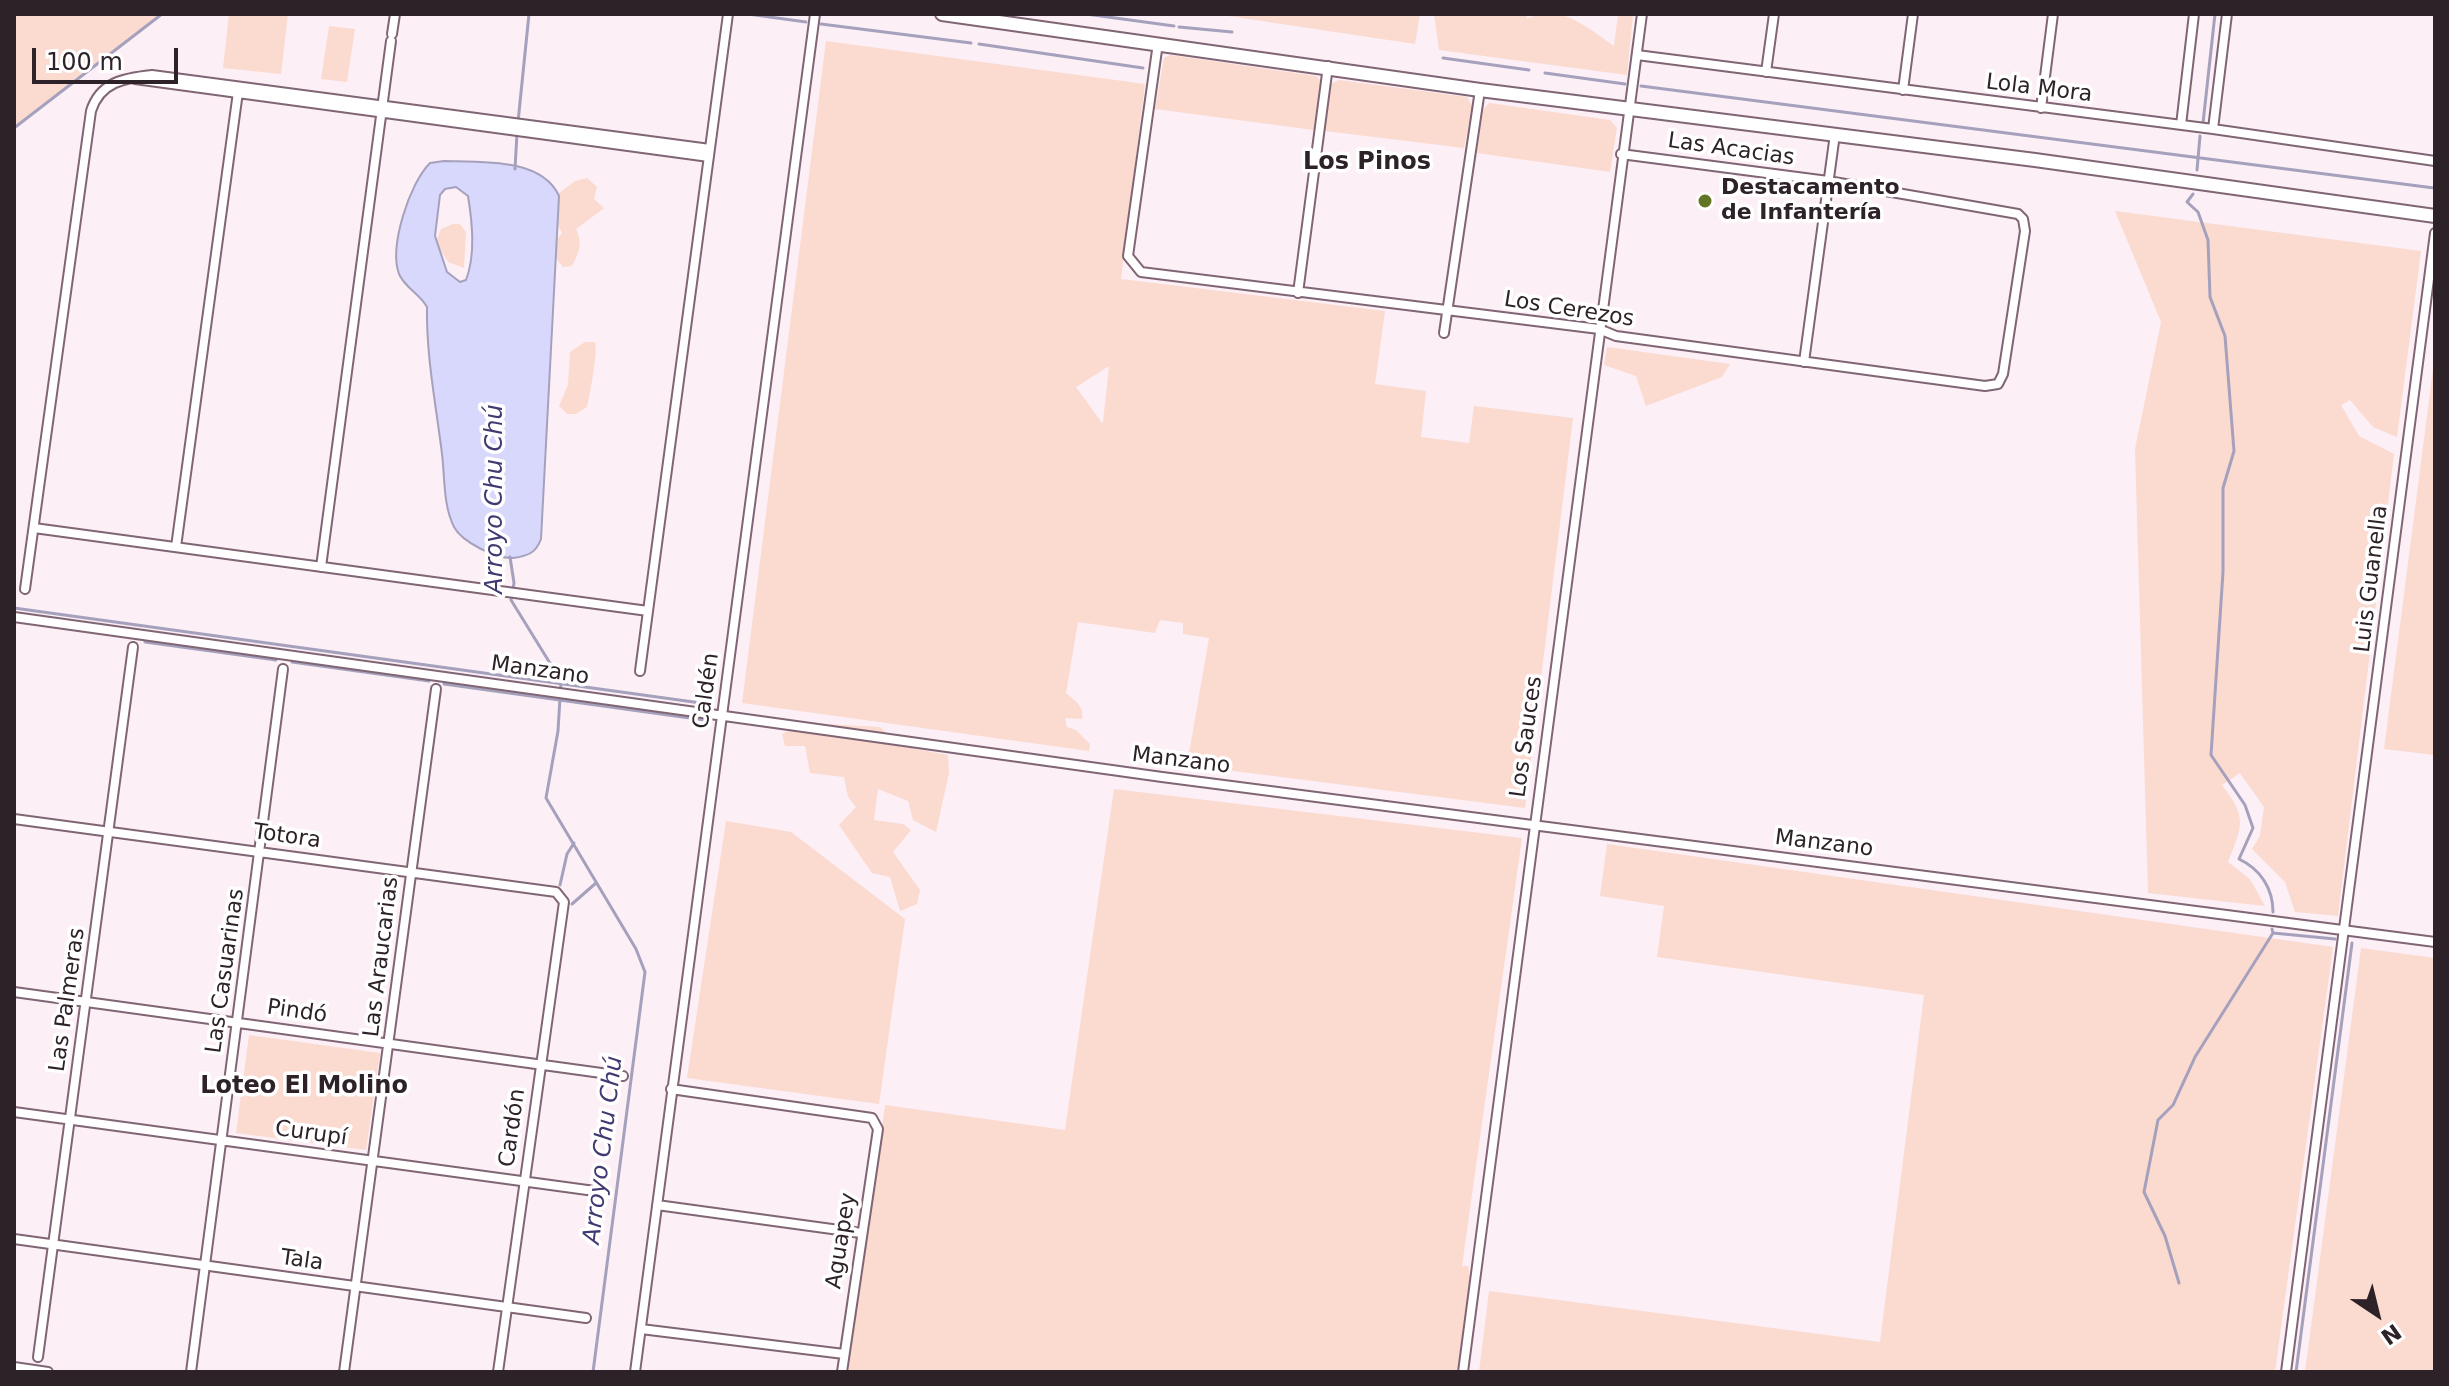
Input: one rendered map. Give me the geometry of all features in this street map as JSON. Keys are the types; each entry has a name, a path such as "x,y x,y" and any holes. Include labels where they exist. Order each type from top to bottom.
{"main road":[{"path":"942,14 1328,66 1480,90 1835,134 2435,216"}],"street":[{"path":"321,567 395,14"},
{"path":"640,671 728,14"},
{"name":"Caldén","path":"635,1372 815,14"},
{"name":"Los Sauces","path":"1463,1372 1621,154 1642,14"},
{"path":"1766,72 1774,14"},
{"path":"1903,90 1913,14"},
{"path":"2041,108 2053,14"},
{"path":"2181,125 2194,14"},
{"path":"2213,129 2227,14"},
{"name":"Los Cerezos","path":"1158,43 1128,256 1136,269 1148,274 1599,329 1616,336 1985,386 1998,384"},
{"name":"Lola Mora","path":"1637,55 2213,129 2435,161"},
{"path":"1298,293 1328,66"},
{"path":"25,589 91,111 101,91 127,77 152,75 238,91 710,153"},
{"path":"1444,333 1480,90"},
{"path":"176,547 238,91"},
{"path":"1804,362 1835,134"},
{"name":"Las Acacias","path":"1621,154 1828,181 2012,210 2023,219 2025,231 2003,374 1998,384"},
{"name":"Luis Guanella","path":"2286,1372 2435,233"},
{"path":"34,528 648,611"},
{"name":"Manzano","path":"14,617 1162,777 2435,942"},
{"name":"Las Palmeras","path":"38,1357 133,647"},
{"name":"Las Casuarinas","path":"191,1372 283,669"},
{"name":"Las Araucarias","path":"344,1372 436,689"},
{"name":"Totora","path":"14,819 556,892"},
{"name":"Cardón","path":"498,1372 564,902 556,892"},
{"name":"Pindó","path":"14,992 623,1076"},
{"name":"Aguapey","path":"671,1089 872,1118 878,1129 842,1372"},
{"name":"Curupí","path":"14,1112 602,1192"},
{"path":"657,1205 861,1233"},
{"name":"Tala","path":"14,1239 586,1318"},
{"path":"641,1329 844,1354"},
{"path":"14,1367 48,1372"}],"shaded area":[{"path":"14,14 160,14 14,126"},
{"path":"229,14 288,14 281,74 223,68"},
{"path":"1215,14 1420,14 1415,44"},
{"path":"1434,14 1527,14 1527,19 1551,14 1563,16 1573,19 1614,46 1618,14 1633,14 1627,75 1439,50"},
{"path":"329,26 355,29 347,82 321,79"},
{"path":"826,41 1145,84 1121,279 1385,311 1375,384 1426,391 1421,437 1469,443 1474,406 1573,418 1525,808 1187,765 1209,638 1183,634 1183,623 1160,620 1155,633 1078,622 1066,693 1080,707 1082,719 1065,718 1067,727 1076,730 1090,744 1089,751 742,703","holes":["1109,366 1103,422 1076,387"]},
{"path":"1170,55 1316,76 1320,80 1314,130 1155,109 1164,58"},
{"path":"1339,80 1467,97 1472,106 1464,148 1325,131 1331,84"},
{"path":"1489,103 1610,120 1617,128 1610,172 1477,153 1483,110"},
{"path":"587,178 597,187 594,199 604,208 576,229 580,244 578,253 572,266 563,267 554,256 552,246 562,233 556,221 554,197 575,181"},
{"path":"2115,211 2421,251 2397,437 2373,427 2350,400 2341,405 2359,436 2394,454 2338,916 2295,912 2285,882 2252,849 2260,836 2264,807 2240,773 2222,785 2236,806 2240,822 2228,862 2250,879 2265,906 2148,893 2135,449 2161,322"},
{"path":"460,224 466,232 464,268 448,262 436,242 441,229"},
{"path":"585,342 595,342 596,347 587,407 576,414 567,414 559,406 568,385 570,352"},
{"path":"1607,347 1730,364 1722,377 1646,406 1636,376 1604,365"},
{"path":"2435,354 2435,755 2384,749"},
{"path":"806,723 880,727 900,746 948,755 949,773 936,832 913,820 908,801 878,789 874,820 903,824 911,830 893,852 920,890 917,904 900,911 890,877 872,873 839,825 856,807 848,797 844,777 810,773 805,746 785,746 782,734"},
{"path":"1114,789 1522,838 1462,1266 1468,1266 1471,1283 1459,1372 848,1372 885,1105 1065,1130"},
{"path":"726,821 791,832 905,919 879,1104 687,1078"},
{"path":"1607,844 2333,947 2275,1372 1479,1372 1489,1291 1880,1342 1924,995 1657,957 1664,906 1600,896"},
{"path":"2361,948 2435,958 2435,1372 2305,1372"},
{"path":"249,1035 380,1053 366,1150 236,1133"}],"water":[{"path":"493,162 525,168 551,184 559,196 541,539 534,551 523,556 506,558 472,544 458,533 448,510 430,362 427,307 402,279 397,262 399,233 408,200 430,163","holes":["456,187 468,196 472,249 466,280 460,282 447,272 435,236 440,195 445,189"]}],"waterway":[{"path":"14,128 162,14"},
{"name":"Arroyo Chu Chú","path":"518,122 529,14"},
{"path":"748,14 806,22"},
{"path":"1086,14 1174,26"},
{"name":"Arroyo Chu Chú","path":"2203,123 2215,14"},
{"path":"821,24 971,43"},
{"path":"1179,27 1232,32"},
{"path":"979,44 1143,68"},
{"path":"1443,58 1529,70"},
{"path":"1545,73 1625,84"},
{"path":"1641,86 2434,188"},
{"name":"Arroyo Chu Chú","path":"515,169 517,133"},
{"name":"Arroyo Chu Chú","path":"2197,170 2200,136"},
{"name":"Arroyo Chu Chú","path":"2193,194 2187,202 2198,212 2208,240 2210,297 2225,336 2234,451 2223,488 2223,572 2211,755 2245,805 2253,828 2239,859 2264,880 2271,895 2273,912"},
{"name":"Arroyo Chu Chú","path":"510,557 514,583 511,600 561,681 558,731 546,798 636,949 645,972 593,1372"},
{"path":"14,608 708,704"},
{"path":"145,642 276,660"},
{"path":"292,662 429,681"},
{"path":"444,684 704,720"},
{"path":"560,885 567,854 574,843"},
{"path":"572,904 596,883"},
{"path":"2272,929 2273,933 2335,939"},
{"path":"2179,1283 2165,1236 2144,1192 2158,1120 2173,1105 2195,1057 2273,933"},
{"path":"2296,1372 2352,943"}],"place":[{"name":"Destacamento de Infantería","path":"1705,201"}],"district":[{"name":"Los Pinos","path":"1367,163"},
{"name":"Loteo El Molino","path":"304,1087"}]}
